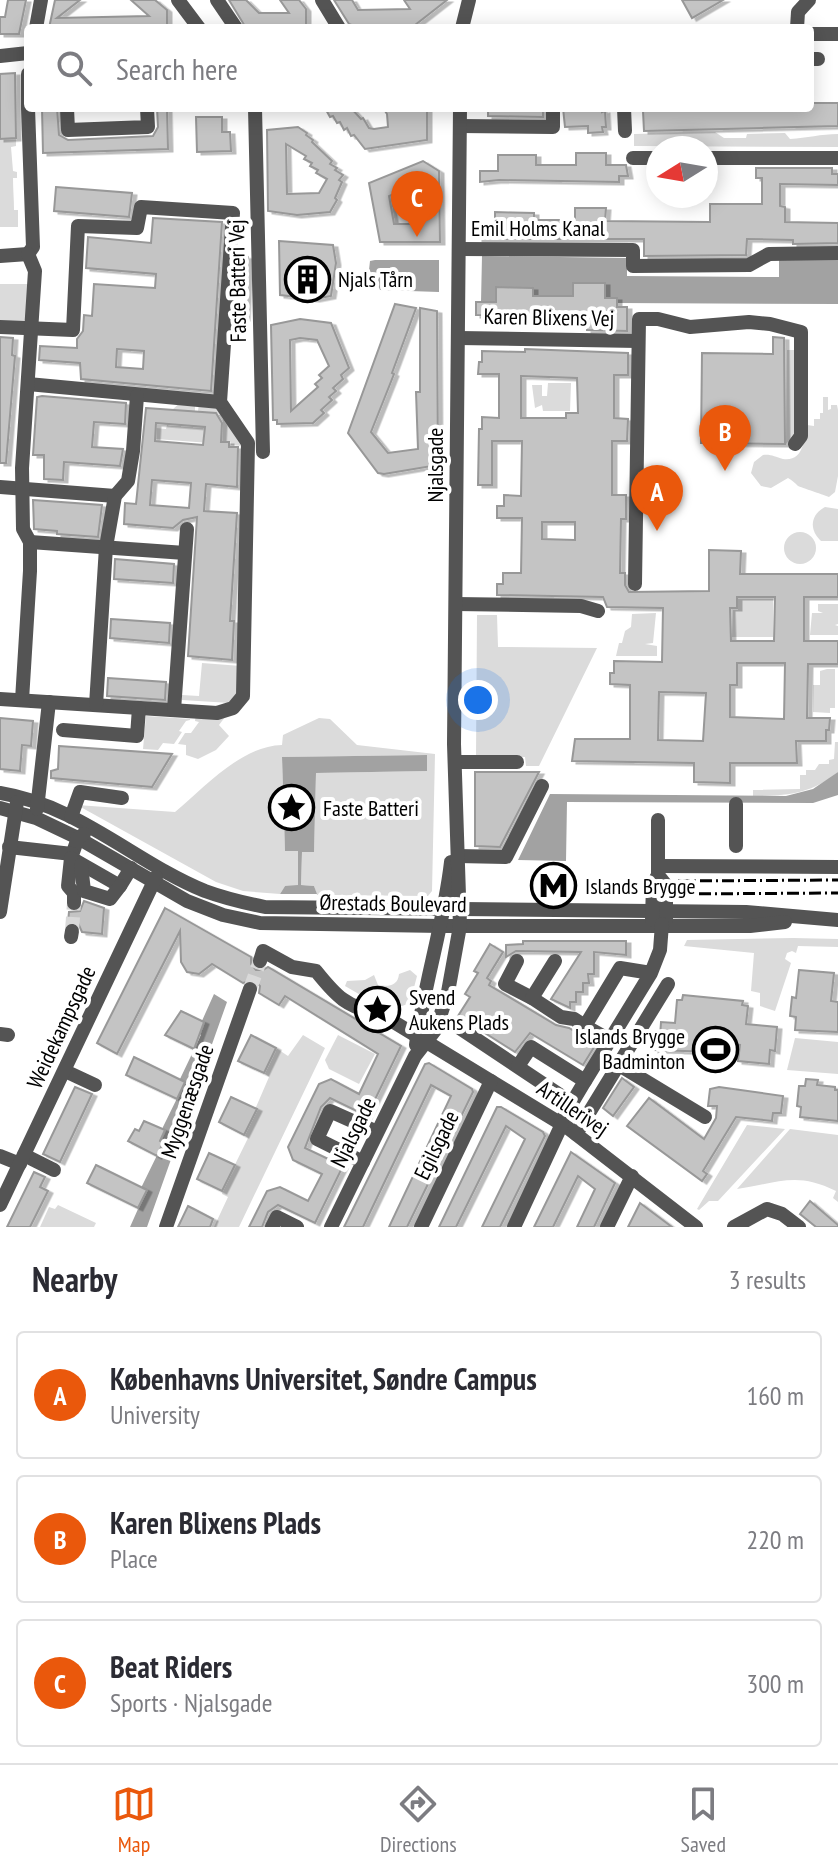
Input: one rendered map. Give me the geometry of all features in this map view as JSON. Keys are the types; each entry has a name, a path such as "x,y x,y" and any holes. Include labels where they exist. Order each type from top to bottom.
{"street":[{"path":"37,24 41,0"},
{"path":"178,0 196,24"},
{"path":"217,0 233,24"},
{"path":"322,0 337,24"},
{"path":"463,24 469,0"},
{"path":"797,24 798,12 809,0"},
{"path":"814,34 838,34"},
{"path":"0,56 24,53"},
{"path":"28,112 33,247 28,254"},
{"path":"67,112 68,130 148,127 147,112"},
{"name":"Faste Batteri Vej","path":"255,112 263,452"},
{"name":"Njalsgade","path":"331,1227 421,1039 458,856 455,762 460,112"},
{"path":"460,126 553,127 553,112"},
{"path":"624,112 625,131"},
{"path":"480,126 489,136 536,135"},
{"path":"633,158 646,158"},
{"path":"718,158 838,158"},
{"path":"0,327 73,330 78,226 137,228 141,207 233,213 220,402 248,443 245,688 239,703 225,712 0,699"},
{"name":"Emil Holms Kanal","path":"459,249 633,250 633,266 749,265 769,254 838,253"},
{"path":"0,256 28,254"},
{"path":"22,700 30,542 23,529 22,488 35,271 28,254"},
{"path":"635,584 639,319 658,319 684,326 749,322 801,332 801,436 795,444"},
{"name":"Karen Blixens Vej","path":"459,338 638,341"},
{"path":"28,384 220,402"},
{"path":"89,733 94,705 106,547 115,496 128,481 137,396"},
{"path":"0,487 115,496"},
{"path":"174,710 187,529"},
{"path":"30,542 185,553"},
{"path":"456,604 581,606 598,611 597,604 592,600 560,600"},
{"path":"37,810 49,702"},
{"path":"63,730 137,736 139,708"},
{"path":"455,762 517,762"},
{"path":"458,856 506,857 542,786"},
{"path":"71,817 80,792 122,798"},
{"path":"0,912 8,802"},
{"name":"Ørestads Boulevard","path":"8,802 71,817 204,890 265,907 448,917"},
{"path":"736,804 736,846"},
{"name":"Ørestads Boulevard","path":"37,810 78,838 187,901 223,915 260,923 448,917 660,919 750,926 812,919 838,920"},
{"path":"514,1227 572,1103 651,973 660,950 660,919 666,885 658,870 658,820"},
{"name":"Njalsgade","path":"421,1039 436,1029 448,992 448,917 456,822"},
{"path":"91,869 84,891 103,897 78,838 87,832 113,846 120,843"},
{"path":"5,847 91,869 131,868"},
{"name":"Weidekampsgade","path":"0,1205 154,883 158,865"},
{"path":"658,870 838,867"},
{"path":"74,903 74,893 68,886 91,869"},
{"path":"262,956 292,967 316,971 336,996 360,1010 379,1013 421,1039"},
{"path":"517,961 505,984 561,1017 574,1019 610,1040"},
{"path":"532,998 555,961"},
{"path":"585,1026 620,968 651,973"},
{"path":"576,1134 668,984"},
{"name":"Myggenæsgade","path":"166,1227 250,989"},
{"path":"458,1027 572,1103"},
{"name":"Artillerivej","path":"421,1039 576,1134 696,1227"},
{"path":"518,1066 531,1047 585,1081"},
{"path":"619,1065 705,1117"},
{"path":"65,1071 95,1085"},
{"name":"Egilsgade","path":"421,1227 491,1081"},
{"path":"363,1162 317,1139 330,1111 377,1132"},
{"path":"0,1156 54,1170"},
{"path":"607,1227 632,1176"},
{"path":"734,1227 767,1209 782,1214 799,1227"},
{"path":"272,1227 277,1217 297,1227"}],"shaded area":[{"path":"715,132 724,138 746,138 747,134 785,133 790,139 838,134 838,147 718,146 718,136 646,136 646,146 634,146 634,134"},
{"path":"16,138 16,146 11,147 13,171 17,172 13,182 18,227 0,227 0,139"},
{"path":"423,181 422,224 394,224 389,196"},
{"path":"482,256 627,258 627,276 779,277 779,259 838,259 838,304 617,303 605,298 605,283 574,283 573,296 533,296 532,288 496,287 496,302 481,302"},
{"path":"439,260 439,292 380,290 369,270 370,261"},
{"path":"0,284 28,284 26,319 23,322 0,323"},
{"path":"787,350 799,350 798,428 786,444"},
{"path":"548,383 571,383 570,411 543,411 542,405 535,408 532,385 542,385 542,396 547,396"},
{"path":"823,397 828,397 828,410 831,405 837,405 838,410 838,476 835,492 829,497 798,486 788,478 771,488 761,486 751,473 754,462 763,455 783,459 795,457 802,448 807,425 814,426 814,419 820,419 820,413 823,413"},
{"path":"181,402 195,403 195,411 198,411 199,403 214,405 223,414 242,446 231,445 230,441 223,441 223,444 156,439 156,428 166,429 167,425 197,427 198,412 172,410","holes":["206,413 223,414 222,437 204,436"]},
{"path":"825,507 838,509 838,541 821,541 814,532 814,518"},
{"path":"800,532 811,537 816,548 811,559 800,564 789,559 784,548 789,537"},
{"path":"738,599 773,599 773,637 732,637 733,610 738,610"},
{"path":"818,604 838,604 838,624 835,625 838,626 838,635 810,635 812,613 823,613 818,611"},
{"path":"656,613 653,643 645,644 657,646 657,656 616,656 625,631 631,627 632,614"},
{"path":"477,615 497,615 498,647 597,648 539,766 526,766 525,757 476,757"},
{"path":"202,663 241,666 241,688 230,703 182,700 182,695 199,696"},
{"path":"835,669 835,708 830,708 830,713 813,712 813,685 820,685 820,671"},
{"path":"196,714 225,717 219,725 229,736 216,750 198,759 186,755 186,745 178,744 185,733 191,733 199,722 195,721"},
{"path":"146,716 190,720 179,731 182,732 174,744 163,743 158,750 143,749"},
{"path":"319,718 330,719 357,745 435,754 432,891 428,896 317,895 314,886 301,885 302,852 314,851 316,773 426,771 427,755 282,757 285,850 298,851 298,886 285,886 280,894 243,891 216,882 77,805 175,812 238,760 252,752 282,745 283,735"},
{"path":"835,742 838,742 838,772 828,779 798,792 753,796 753,790 800,789 800,775 806,775 806,770 815,770 819,764 829,764 829,760 834,759"},
{"path":"427,755 427,771 316,773 314,852 302,852 301,885 314,886 317,894 280,894 285,886 298,885 298,851 285,851 282,757"},
{"path":"838,772 838,795 813,803 567,802 566,861 518,860 550,794 786,796 813,789"},
{"path":"838,939 838,947 798,946 796,953 787,953 785,959 791,963 775,1011 760,1006 760,993 751,991 754,953 684,946 687,940"},
{"path":"410,970 417,976 410,1003 402,1006 385,1005 384,998 364,997 345,986 347,981 365,980 374,975 378,985 389,986 397,981 399,974"},
{"path":"214,994 227,1002 147,1227 130,1227 146,1191 141,1188 163,1143 158,1140 165,1131 162,1129 185,1082 180,1079 201,1035 197,1032"},
{"path":"303,1035 325,1048 239,1227 214,1227 228,1197 222,1191 248,1138 244,1135 269,1077 264,1073 276,1048 288,1056"},
{"path":"338,1035 375,1054 359,1084 329,1069 325,1060"},
{"path":"795,1038 838,1042 838,1074 787,1070"},
{"path":"747,1125 785,1129 718,1201 709,1201 697,1209"},
{"path":"790,1129 838,1135 838,1202 833,1198 836,1191 810,1181 787,1180 737,1189"},
{"path":"58,1205 96,1223 94,1227 40,1227 49,1207 55,1209"}],"building":[{"path":"8,0 26,0 19,34 0,34 0,17 5,17"},
{"path":"55,0 80,0 57,18 149,16 131,0 155,0 167,10 167,24 50,24"},
{"path":"229,0 246,0 259,13 289,13 280,0 299,0 306,9 306,24 244,24"},
{"path":"334,0 352,0 358,10 410,9 404,0 447,0 416,24 349,24"},
{"path":"682,0 723,0 692,18"},
{"path":"15,73 16,138 0,139 0,74"},
{"path":"814,103 838,103 838,126 644,131 643,112 814,112"},
{"path":"42,112 57,112 59,135 68,140 153,136 158,127 157,112 167,112 168,149 43,153"},
{"path":"327,112 355,112 369,128 374,129 388,127 386,112 427,112 427,140 365,149 347,128 344,130 340,122"},
{"path":"488,112 543,112 543,117 488,116"},
{"path":"563,112 605,112 606,127 602,127 603,132 588,133 588,126 565,127"},
{"path":"196,117 222,117 222,132 230,132 231,151 197,152"},
{"path":"298,127 307,133 332,161 330,164 337,168 335,170 343,175 339,180 342,182 335,198 337,200 330,212 297,215 268,211 267,130","holes":["286,144 306,156 304,159 312,163 310,166 318,170 316,173 327,179 319,193 287,194"]},
{"path":"576,153 606,153 606,165 626,165 628,176 619,176 619,182 480,182 480,171 498,171 498,155 536,155 536,165 576,165"},
{"path":"423,161 439,171 440,242 380,242 369,183","holes":["423,181 422,224 394,224 389,196"]},
{"path":"756,168 832,168 832,174 838,174 838,185 780,184 780,206 785,207 785,222 838,223 838,243 793,244 793,240 747,239 746,255 644,256 644,239 478,239 478,232 495,232 495,212 534,213 534,220 575,220 575,208 606,208 605,221 710,222 710,208 718,208 718,204 762,204 762,178 756,178"},
{"path":"56,187 132,193 129,217 54,211"},
{"path":"153,218 222,222 211,391 81,379 80,363 39,360 40,346 77,348 84,315 92,316 94,284 155,288 156,274 86,268 88,237 151,243","holes":["117,349 144,351 143,369 116,367"]},
{"name":"Njals Tårn","path":"279,241 333,245 336,263 331,296 315,299 280,295"},
{"path":"240,256 248,257 245,318 236,318"},
{"path":"573,283 605,283 605,298 617,298 617,307 627,307 627,331 587,330 587,316 476,315 476,302 496,302 496,287 533,288 533,296 573,296"},
{"path":"395,304 416,308 371,432 388,453 418,449 416,392 420,392 420,308 437,311 438,465 384,474 378,473 348,433"},
{"path":"300,319 331,323 349,368 333,388 336,391 329,397 332,400 321,410 324,413 313,423 277,424 277,420 273,420 271,325","holes":["290,340 317,340 329,366 319,375 322,378 315,384 318,387 291,411"]},
{"path":"0,337 13,338 12,355 15,356 6,463 0,463"},
{"path":"773,337 784,338 785,444 701,443 702,353 773,354"},
{"path":"525,349 628,353 628,375 614,375 614,418 628,419 627,441 612,441 612,495 626,495 626,519 621,519 620,573 625,573 625,585 629,592 709,591 709,550 741,551 740,574 838,574 838,597 804,597 804,641 838,641 838,664 808,664 807,718 830,718 829,730 826,730 826,741 796,741 797,763 730,763 730,783 694,782 694,763 572,761 575,739 630,739 630,685 610,684 610,673 614,673 614,661 662,662 663,608 607,607 603,597 497,595 497,584 503,584 503,573 521,573 522,518 497,518 497,506 504,506 504,495 521,496 522,441 492,441 492,485 478,485 482,417 499,418 499,374 478,374 479,362 482,362 482,351 525,352","holes":["521,376 577,378 578,413 566,413 566,418 521,418","542,522 575,522 575,540 542,539","737,597 775,597 774,641 731,641 730,608 737,608","737,663 785,663 784,719 730,717 730,685 737,685","659,692 706,693 703,741 658,740"]},
{"path":"37,397 126,403 125,424 94,422 92,447 123,449 120,466 64,462 63,480 44,479 44,455 33,455"},
{"path":"146,408 216,413 222,423 221,442 229,442 229,447 238,447 237,487 206,484 204,511 237,513 230,621 234,621 232,660 188,656 197,517 183,520 173,528 124,524 125,503 136,504","holes":["156,423 205,427 203,445 155,441","152,480 191,483 189,508 150,505"]},
{"path":"33,500 102,505 98,537 34,529"},
{"path":"115,559 174,564 173,583 114,579"},
{"path":"111,619 170,623 169,643 110,638"},
{"path":"108,678 166,682 165,700 107,696"},
{"path":"0,718 33,721 31,746 22,745 20,771 0,769"},
{"path":"59,746 172,754 152,787 51,778 51,771 58,769"},
{"path":"475,772 539,772 500,847 475,846"},
{"path":"84,901 104,908 102,934 82,932 78,923 68,922 69,912 80,911"},
{"path":"165,908 251,957 251,964 256,970 268,967 401,1046 367,1116 330,1098 321,1107 305,1148 343,1166 315,1223 278,1205 268,1212 262,1227 249,1227 267,1191 280,1187 308,1201 322,1174 293,1160 288,1147 319,1084 331,1079 359,1094 378,1054 285,996 279,1005 259,993 260,986 254,980 243,983 212,964 199,974 187,972 181,962 180,931 117,1054 97,1043"},
{"path":"523,941 626,941 626,955 594,952 594,974 588,974 589,983 583,983 583,992 576,992 576,1002 570,1002 570,1008 551,999 581,952 516,951 506,957 506,945 523,944"},
{"path":"490,944 503,952 487,978 491,981 489,985 556,1025 569,1028 596,1044 583,1065 530,1033 515,1052 458,1016 470,997 465,994 478,973 474,971"},
{"path":"799,970 834,973 831,1001 838,1002 838,1032 795,1030 796,1017 790,1016 792,997 796,998"},
{"path":"683,995 743,1001 742,1005 748,1006 746,1024 777,1027 775,1051 770,1050 769,1064 738,1061 740,1045 716,1043 715,1052 654,1050 655,1036 660,1037 661,1022 675,1023 677,1000 682,1000"},
{"path":"181,1011 204,1022 194,1049 165,1035"},
{"path":"251,1035 276,1048 264,1073 238,1061"},
{"path":"134,1057 185,1082 177,1099 126,1075"},
{"path":"429,1063 473,1092 407,1227 389,1227 451,1096 431,1085 363,1227 344,1227 425,1064"},
{"path":"622,1078 634,1087 613,1116 603,1108"},
{"path":"806,1079 818,1080 817,1085 838,1090 838,1121 800,1117 801,1107 797,1106 799,1086 805,1086"},
{"path":"75,1087 92,1094 60,1162 43,1154"},
{"path":"719,1087 783,1096 781,1113 773,1113 772,1121 736,1117 703,1171 707,1174 702,1181 627,1126 649,1098 704,1139 716,1118 717,1106 708,1106 710,1089"},
{"path":"231,1097 257,1109 244,1135 219,1122"},
{"path":"497,1107 545,1136 500,1227 482,1227 525,1139 506,1126 456,1227 439,1227"},
{"path":"144,1121 165,1130 157,1156 128,1141"},
{"path":"571,1152 615,1183 594,1227 577,1227 595,1189 578,1176 553,1227 534,1227"},
{"path":"209,1153 235,1165 222,1191 197,1179"},
{"path":"96,1165 147,1190 138,1208 87,1183"},
{"path":"34,1172 45,1177 40,1187 48,1191 30,1227 7,1227"},
{"path":"810,1201 838,1227 816,1227 800,1214"},
{"path":"640,1203 672,1227 628,1227"},
{"path":"188,1206 213,1219 210,1227 178,1227"}],"tunnel":[{"path":"72,931 74,903"},
{"path":"250,989 260,961"}],"railway":[{"path":"678,881 838,880"},
{"path":"677,894 838,893"}],"place":[{"name":"Beat Riders","path":"417,237"},
{"name":"Njals Tårn","path":"307,279"},
{"name":"Karen Blixens Plads","path":"725,471"},
{"name":"Københavns Universitet, Søndre Campus","path":"657,531"},
{"name":"Faste Batteri","path":"292,808"},
{"name":"Islands Brygge","path":"554,886"},
{"name":"Svend Aukens Plads","path":"378,1010"},
{"name":"Islands Brygge Badminton","path":"716,1049"}]}
